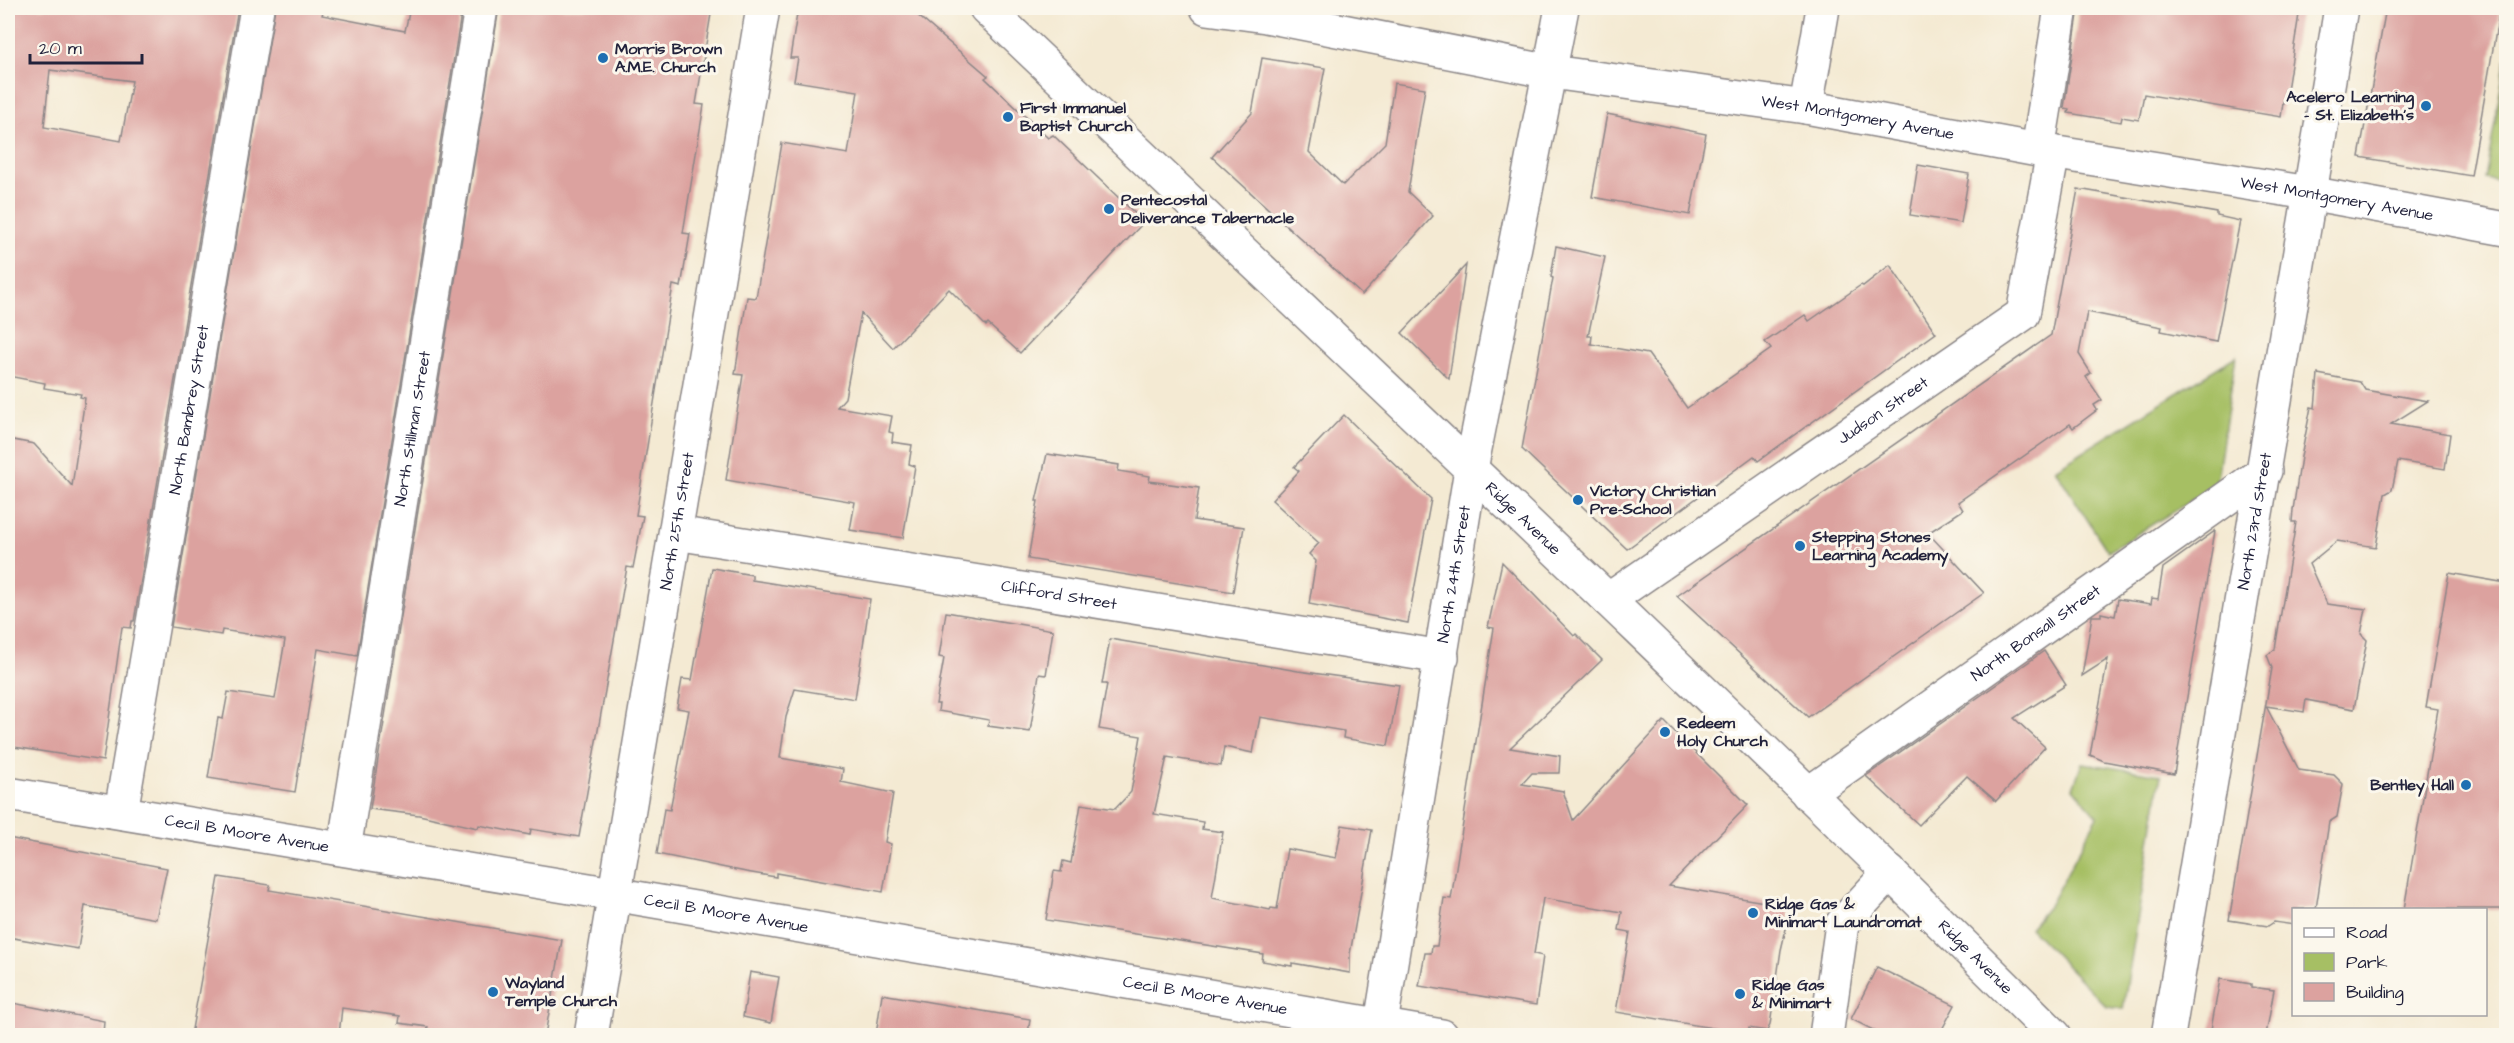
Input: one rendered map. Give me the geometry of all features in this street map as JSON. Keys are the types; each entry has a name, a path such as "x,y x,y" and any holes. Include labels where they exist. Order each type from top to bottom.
{"street":[{"name":"North Bambrey Street","path":"121,812 257,8"},
{"name":"North Stillman Street","path":"344,849 481,8"},
{"name":"North 25th Street","path":"591,1035 763,8"},
{"name":"Ridge Avenue","path":"987,8 1608,600 2055,1035"},
{"name":"West Montgomery Avenue","path":"1207,8 1267,12 1551,72 1806,107 2045,151 2309,193 2506,229"},
{"name":"North 24th Street","path":"1380,1030 1471,470 1562,8"},
{"path":"1806,107 1823,8"},
{"name":"Judson Street","path":"1608,600 2023,314 2061,8"},
{"name":"North 23rd Street","path":"2168,1035 2265,471 2341,8"},
{"name":"North Bonsall Street","path":"1808,794 2265,471"},
{"name":"Clifford Street","path":"676,533 1442,657"},
{"name":"Cecil B Moore Avenue","path":"8,794 613,894 1380,1030 1442,1035"},
{"path":"1826,1035 1842,924 1890,872"}],"green space":[{"path":"2506,59 2506,182 2485,179"},
{"path":"2236,356 2216,485 2108,552 2055,469"},
{"path":"2082,763 2161,775 2123,1009 2107,1007 2030,928 2050,904 2098,816 2073,788"}],"building":[{"path":"12,8 238,8 134,621 132,621 131,628 122,627 103,761 8,746 8,439 34,444 72,486 85,398 80,397 81,394 44,388 45,383 8,376 8,38","holes":["50,70 132,81 121,141 44,127"]},
{"path":"275,8 324,8 322,15 405,31 410,8 462,8 357,656 318,649 295,792 208,778 218,718 223,719 228,692 275,699 285,640 222,630 221,635 171,627"},
{"path":"499,8 712,8 696,104 704,105 683,233 690,234 681,287 673,285 636,515 643,516 633,568 627,567 579,837 531,829 530,835 479,825 478,828 419,815 370,809"},
{"path":"798,8 909,8 988,76 985,78 1048,138 1053,135 1144,222 1020,353 988,324 986,326 949,289 893,348 861,313 845,398 837,407 892,416 889,432 893,433 892,442 912,445 909,464 915,466 903,538 850,530 855,502 726,480 743,375 735,374 747,297 756,298 782,143 848,154 858,91 794,81 798,58 790,58"},
{"path":"2079,8 2300,8 2281,117 2144,94 2139,120 2122,117 2121,122 2068,113 2069,109 2064,108"},
{"name":"Acelero Learning - St. Elizabeth's","path":"2386,8 2500,8 2471,176 2359,157"},
{"path":"1262,58 1325,68 1309,152 1343,185 1385,143 1394,83 1425,88 1408,192 1433,216 1362,295 1212,157 1252,113"},
{"path":"1607,114 1706,134 1690,215 1592,197"},
{"path":"1918,165 1969,174 1961,223 1910,215"},
{"path":"2078,189 2217,213 2217,216 2240,221 2216,342 2161,331 2162,327 2087,312 2079,354 2091,373 2086,377 2102,400 2094,405 2097,410 2073,428 2070,424 1958,502 1963,510 1928,533 1984,593 1808,717 1677,596 2051,335"},
{"path":"1556,246 1605,257 1588,336 1592,336 1591,344 1648,354 1687,408 1771,349 1765,342 1805,315 1809,321 1861,285 1863,286 1890,265 1936,333 1758,461 1754,456 1627,549 1522,449 1553,278 1551,277"},
{"path":"1466,265 1449,379 1402,333"},
{"path":"2318,374 2360,382 2365,390 2428,401 2391,424 2450,434 2445,469 2398,461 2392,490 2385,494 2376,547 2337,541 2309,564 2327,604 2366,609 2361,634 2367,640 2354,709 2306,700 2304,712 2266,706 2299,770 2334,775 2343,784 2337,817 2329,822 2316,908 2292,908 2292,925 2274,922 2268,926 2229,920 2272,668 2267,655 2275,649 2296,522 2292,522 2301,457 2311,407 2315,408"},
{"path":"1344,415 1431,499 1408,623 1309,604 1316,561 1309,554 1319,543 1272,500 1299,471 1294,467"},
{"path":"1047,454 1119,465 1118,471 1150,476 1149,481 1199,488 1194,520 1244,527 1233,592 1028,559 1038,501 1036,501"},
{"path":"2215,531 2174,774 2104,761 2090,755 2108,659 2082,676 2092,616 2101,616 2101,613 2115,616 2118,599 2151,604 2152,598 2158,599 2163,568"},
{"path":"1502,562 1574,636 1576,634 1602,660 1510,748 1560,756 1559,773 1532,773 1522,784 1563,791 1573,820 1664,721 1748,805 1669,886 1788,906 1790,912 1781,950 1770,1025 1767,1031 1749,1028 1748,1033 1731,1031 1616,1012 1630,932 1619,930 1622,912 1543,898 1534,954 1543,956 1536,1005 1419,986 1425,953 1431,953 1432,946 1437,946 1444,898 1451,899 1494,628 1488,627"},
{"path":"712,568 752,575 752,580 870,599 855,699 795,689 786,717 780,758 843,769 841,782 893,793 885,842 891,844 883,892 776,873 776,877 746,872 657,854 664,809 670,810 689,710 677,708 682,679 692,680"},
{"name":"Bentley Hall","path":"2449,573 2506,583 2506,909 2404,908 2438,709 2426,707"},
{"path":"946,612 1053,630 1046,675 1039,674 1030,732 988,726 989,720 938,711 939,704 936,704 944,658 939,657"},
{"path":"1110,639 1298,671 1399,685 1388,746 1343,738 1344,731 1260,717 1253,753 1224,747 1221,766 1167,757 1154,814 1203,822 1202,829 1223,832 1212,898 1270,910 1271,908 1277,909 1287,849 1336,858 1342,825 1372,830 1350,954 1350,973 1292,963 1292,966 1262,961 1263,954 1046,920 1054,871 1061,872 1063,861 1071,863 1081,804 1115,809 1131,792 1141,736 1099,729 1107,684 1102,684"},
{"path":"2044,651 2066,685 2014,718 2045,747 1996,801 1967,776 1919,825 1866,776"},
{"path":"8,838 167,868 156,919 85,906 78,949 8,937"},
{"path":"219,877 270,885 269,890 562,940 545,1035 427,1035 428,1027 399,1023 400,1016 342,1008 339,1035 191,1035"},
{"name":"Ridge Gas & Minimart","path":"1877,967 1955,1005 1939,1035 1883,1035 1851,1019"},
{"path":"750,972 779,977 771,1023 743,1017"},
{"path":"2220,979 2274,990 2266,1035 2210,1035"},
{"path":"882,994 1030,1019 1028,1035 876,1035"},
{"path":"8,1002 104,1021 103,1035 8,1035"}],"place":[{"name":"Morris Brown A.M.E. Church","path":"603,58"},
{"name":"Acelero Learning - St. Elizabeth's","path":"2426,106"},
{"name":"First Immanuel Baptist Church","path":"1008,117"},
{"name":"Pentecostal Deliverance Tabernacle","path":"1109,209"},
{"name":"Victory Christian Pre-School","path":"1578,500"},
{"name":"Stepping Stones Learning Academy","path":"1800,546"},
{"name":"Redeem Holy Church","path":"1665,732"},
{"name":"Bentley Hall","path":"2466,785"},
{"name":"Ridge Gas & Minimart Laundromat","path":"1753,913"},
{"name":"Wayland Temple Church","path":"493,992"},
{"name":"Ridge Gas & Minimart","path":"1740,994"}]}
